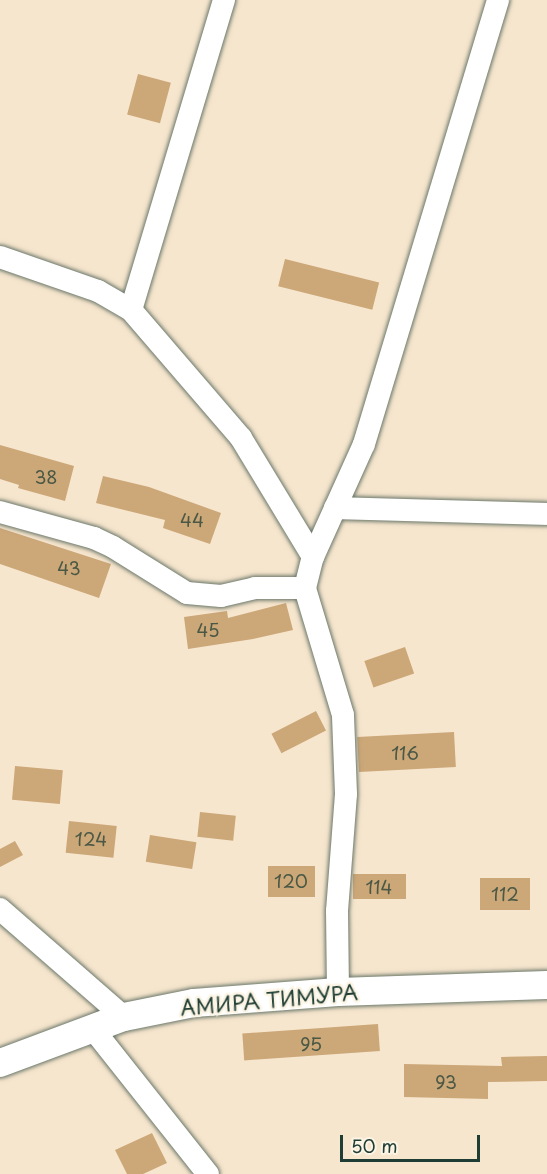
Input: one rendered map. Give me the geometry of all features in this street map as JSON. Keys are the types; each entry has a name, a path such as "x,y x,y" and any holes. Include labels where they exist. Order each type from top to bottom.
{"street":[{"path":"131,310 224,0"},
{"path":"338,992 337,911 346,794 343,716 305,588 313,557 364,444 498,0"},
{"path":"0,256 99,291 131,310 241,438 313,557"},
{"path":"335,508 547,514"},
{"path":"0,512 94,538 187,593 221,596 255,588 305,588"},
{"path":"0,909 124,1017"},
{"name":"АМИРА ТИМУРА","path":"0,1063 124,1017 194,1003 338,992 547,985"},
{"path":"93,1029 208,1174"}],"building":[{"path":"138,74 171,83 160,123 127,115"},
{"path":"285,259 379,282 372,310 278,286"},
{"path":"0,445 74,466 65,501 18,488 19,485 0,479"},
{"path":"103,476 149,487 221,513 210,544 163,528 165,520 96,503"},
{"path":"0,528 111,564 99,598 0,564"},
{"path":"286,603 293,630 188,649 184,617 227,611 228,618"},
{"path":"405,647 414,673 373,687 364,661"},
{"path":"316,711 326,731 281,753 271,734"},
{"path":"454,732 456,767 359,772 357,737"},
{"path":"15,766 63,770 60,804 12,800"},
{"path":"200,812 236,816 233,841 197,837"},
{"path":"69,821 117,826 113,858 66,853"},
{"path":"150,835 196,842 192,869 146,862"},
{"path":"15,841 23,855 0,867 0,849"},
{"path":"268,866 315,866 315,897 268,897"},
{"path":"353,874 406,874 406,899 353,899"},
{"path":"480,878 530,878 530,910 480,910"},
{"path":"378,1024 380,1051 244,1060 242,1033"},
{"path":"547,1056 547,1081 488,1082 488,1099 404,1097 404,1064 502,1066 501,1057"},
{"path":"152,1133 167,1163 143,1174 127,1174 115,1150"}]}
